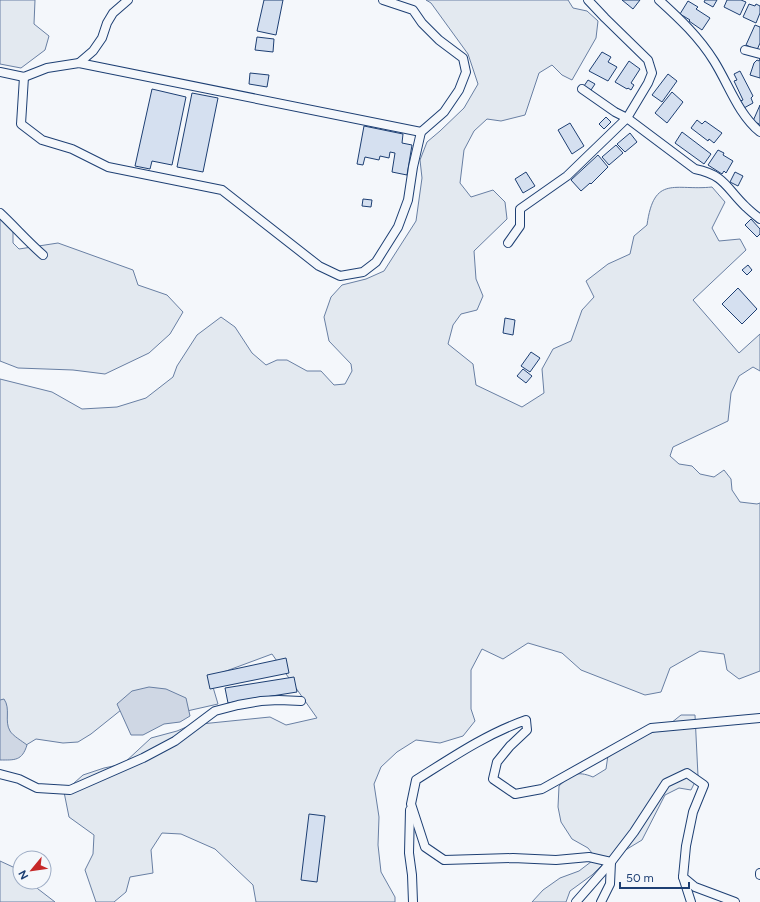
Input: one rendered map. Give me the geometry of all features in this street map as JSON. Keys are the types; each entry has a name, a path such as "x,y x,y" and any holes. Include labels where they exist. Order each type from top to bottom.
{"street":[{"path":"79,63 93,51 102,38 107,23 114,13 128,0"},
{"path":"24,77 21,124 42,140 72,149 108,167 222,190 319,266 340,276 363,272 376,262 398,227 408,200 413,167 421,132 444,112 459,90 466,72 463,58 439,40 422,23 413,10 383,0"},
{"path":"508,242 520,226 520,209 567,176 627,118 648,83 652,73 648,60 588,0"},
{"path":"659,0 692,30 714,60 742,113 753,127 760,132"},
{"path":"745,50 760,54"},
{"path":"0,72 24,77 47,68 79,63 421,132"},
{"path":"582,89 627,118 695,169 707,172 723,181 745,207 760,219"},
{"path":"0,213 43,255"},
{"path":"0,774 19,779 37,788 70,790 143,758 175,741 215,711 261,702 279,700 301,701"},
{"path":"413,902 412,875 409,853 411,804 416,780 461,751 504,728 526,720 527,730 510,746 497,762 493,779 515,794 542,789 650,728 760,718"},
{"path":"576,902 612,862 634,832 666,783 688,773 704,785 693,812 686,846 683,877 691,902"},
{"path":"411,804 425,847 444,860 513,858 556,860 589,857 612,862"},
{"path":"601,902 610,884 612,862"},
{"path":"683,877 695,887 735,902"}],"shaded area":[{"path":"0,0 35,0 34,24 49,36 45,50 21,68 0,64"},
{"path":"426,0 568,0 573,8 587,11 598,21 596,38 572,80 562,75 552,65 539,73 525,115 501,121 487,119 474,131 464,150 460,183 471,197 493,190 505,202 507,219 474,251 476,279 483,296 477,310 461,314 453,325 448,344 473,364 476,385 522,407 544,393 542,369 553,349 571,341 582,310 594,297 586,281 608,264 630,254 634,236 647,225 650,209 655,198 668,188 712,187 725,202 712,228 719,241 740,239 746,250 693,300 739,353 760,334 760,371 753,367 739,376 731,393 728,421 673,447 670,456 679,464 692,466 700,474 714,477 724,470 731,479 732,490 740,502 760,503 760,671 739,679 727,670 724,654 700,651 670,668 661,692 645,695 581,670 562,653 528,643 503,659 482,649 471,670 471,709 475,721 463,736 440,743 416,740 397,752 381,767 374,784 379,817 378,845 381,872 395,897 395,902 256,902 253,885 215,849 181,834 162,833 151,850 153,873 130,877 126,892 114,902 96,902 85,870 93,854 94,835 69,817 64,792 83,775 123,764 151,738 177,731 191,725 270,717 286,725 317,718 272,654 210,677 218,704 187,711 131,702 91,734 78,742 63,743 36,739 18,750 0,733 0,379 52,392 82,409 117,407 146,398 173,377 177,366 197,335 221,317 235,327 252,353 266,365 277,360 287,360 307,371 321,371 334,385 345,384 352,371 351,364 329,341 324,317 331,297 342,285 366,279 384,271 416,221 422,178 420,160 427,142 464,108 478,84 468,54 431,3"},
{"path":"0,218 13,230 13,243 19,249 58,243 133,270 138,285 167,295 183,312 170,334 149,353 105,374 73,370 18,368 0,361"},
{"path":"149,687 166,689 186,698 190,716 180,722 164,724 143,735 131,735 117,704 132,691"},
{"path":"4,699 7,707 8,727 11,733 27,745 20,757 0,760 0,700"},
{"path":"681,715 695,715 698,776 691,790 679,788 665,795 642,840 604,863 592,875 570,891 566,902 532,902 543,890 560,878 579,871 596,858 588,848 572,839 561,822 558,807 559,786 574,775 582,774 593,777 606,769 608,755 646,735 666,727"},
{"path":"0,861 12,867 12,890 39,890 55,902 0,902"}],"building":[{"path":"264,0 283,0 276,35 257,31"},
{"path":"622,0 640,0 633,9"},
{"path":"705,0 717,0 713,7 704,2"},
{"path":"727,0 741,0 746,2 740,15 724,7"},
{"path":"688,1 698,7 696,9 710,18 702,30 680,14"},
{"path":"749,4 755,6 756,4 760,6 760,13 756,23 743,17"},
{"path":"755,25 760,27 760,43 757,50 746,45"},
{"path":"257,37 274,39 273,52 255,50"},
{"path":"602,52 611,57 608,62 617,67 608,81 589,71"},
{"path":"760,59 760,78 750,75 754,63"},
{"path":"629,61 640,69 631,83 634,85 631,90 615,82"},
{"path":"740,71 753,96 751,98 753,103 744,108 740,101 743,100 734,81 737,80 734,74"},
{"path":"250,73 269,75 267,87 249,84"},
{"path":"668,74 677,81 662,102 652,95"},
{"path":"588,80 595,84 591,90 584,86"},
{"path":"152,89 186,97 172,165 152,161 150,169 135,166"},
{"path":"672,92 683,102 667,123 655,113"},
{"path":"192,93 218,98 203,172 177,167"},
{"path":"760,105 760,128 757,127 759,124 753,121"},
{"path":"606,117 611,122 604,129 599,124"},
{"path":"697,120 702,124 705,121 722,133 714,143 709,139 708,141 691,128"},
{"path":"570,123 584,146 572,154 558,130"},
{"path":"364,126 403,134 402,143 412,145 407,175 392,172 395,153 390,152 389,158 380,156 379,160 365,157 363,165 357,164"},
{"path":"682,132 711,154 704,164 675,143"},
{"path":"630,133 637,142 625,152 617,144"},
{"path":"616,145 623,153 609,165 602,157"},
{"path":"718,150 733,161 726,173 724,171 722,174 708,165"},
{"path":"598,155 608,167 591,184 590,183 581,191 571,180"},
{"path":"526,172 535,186 523,193 515,179"},
{"path":"735,172 743,176 738,186 730,182"},
{"path":"363,199 372,200 371,207 362,206"},
{"path":"751,219 760,229 760,234 757,237 745,225"},
{"path":"748,265 752,270 747,275 742,270"},
{"path":"738,288 757,309 742,324 722,304"},
{"path":"505,318 515,320 513,335 503,333"},
{"path":"531,352 540,358 530,372 521,366"},
{"path":"523,369 532,376 526,383 517,376"},
{"path":"286,658 289,673 210,689 207,675"},
{"path":"294,677 297,692 228,703 225,688"},
{"path":"309,814 325,816 317,882 301,880"}]}
